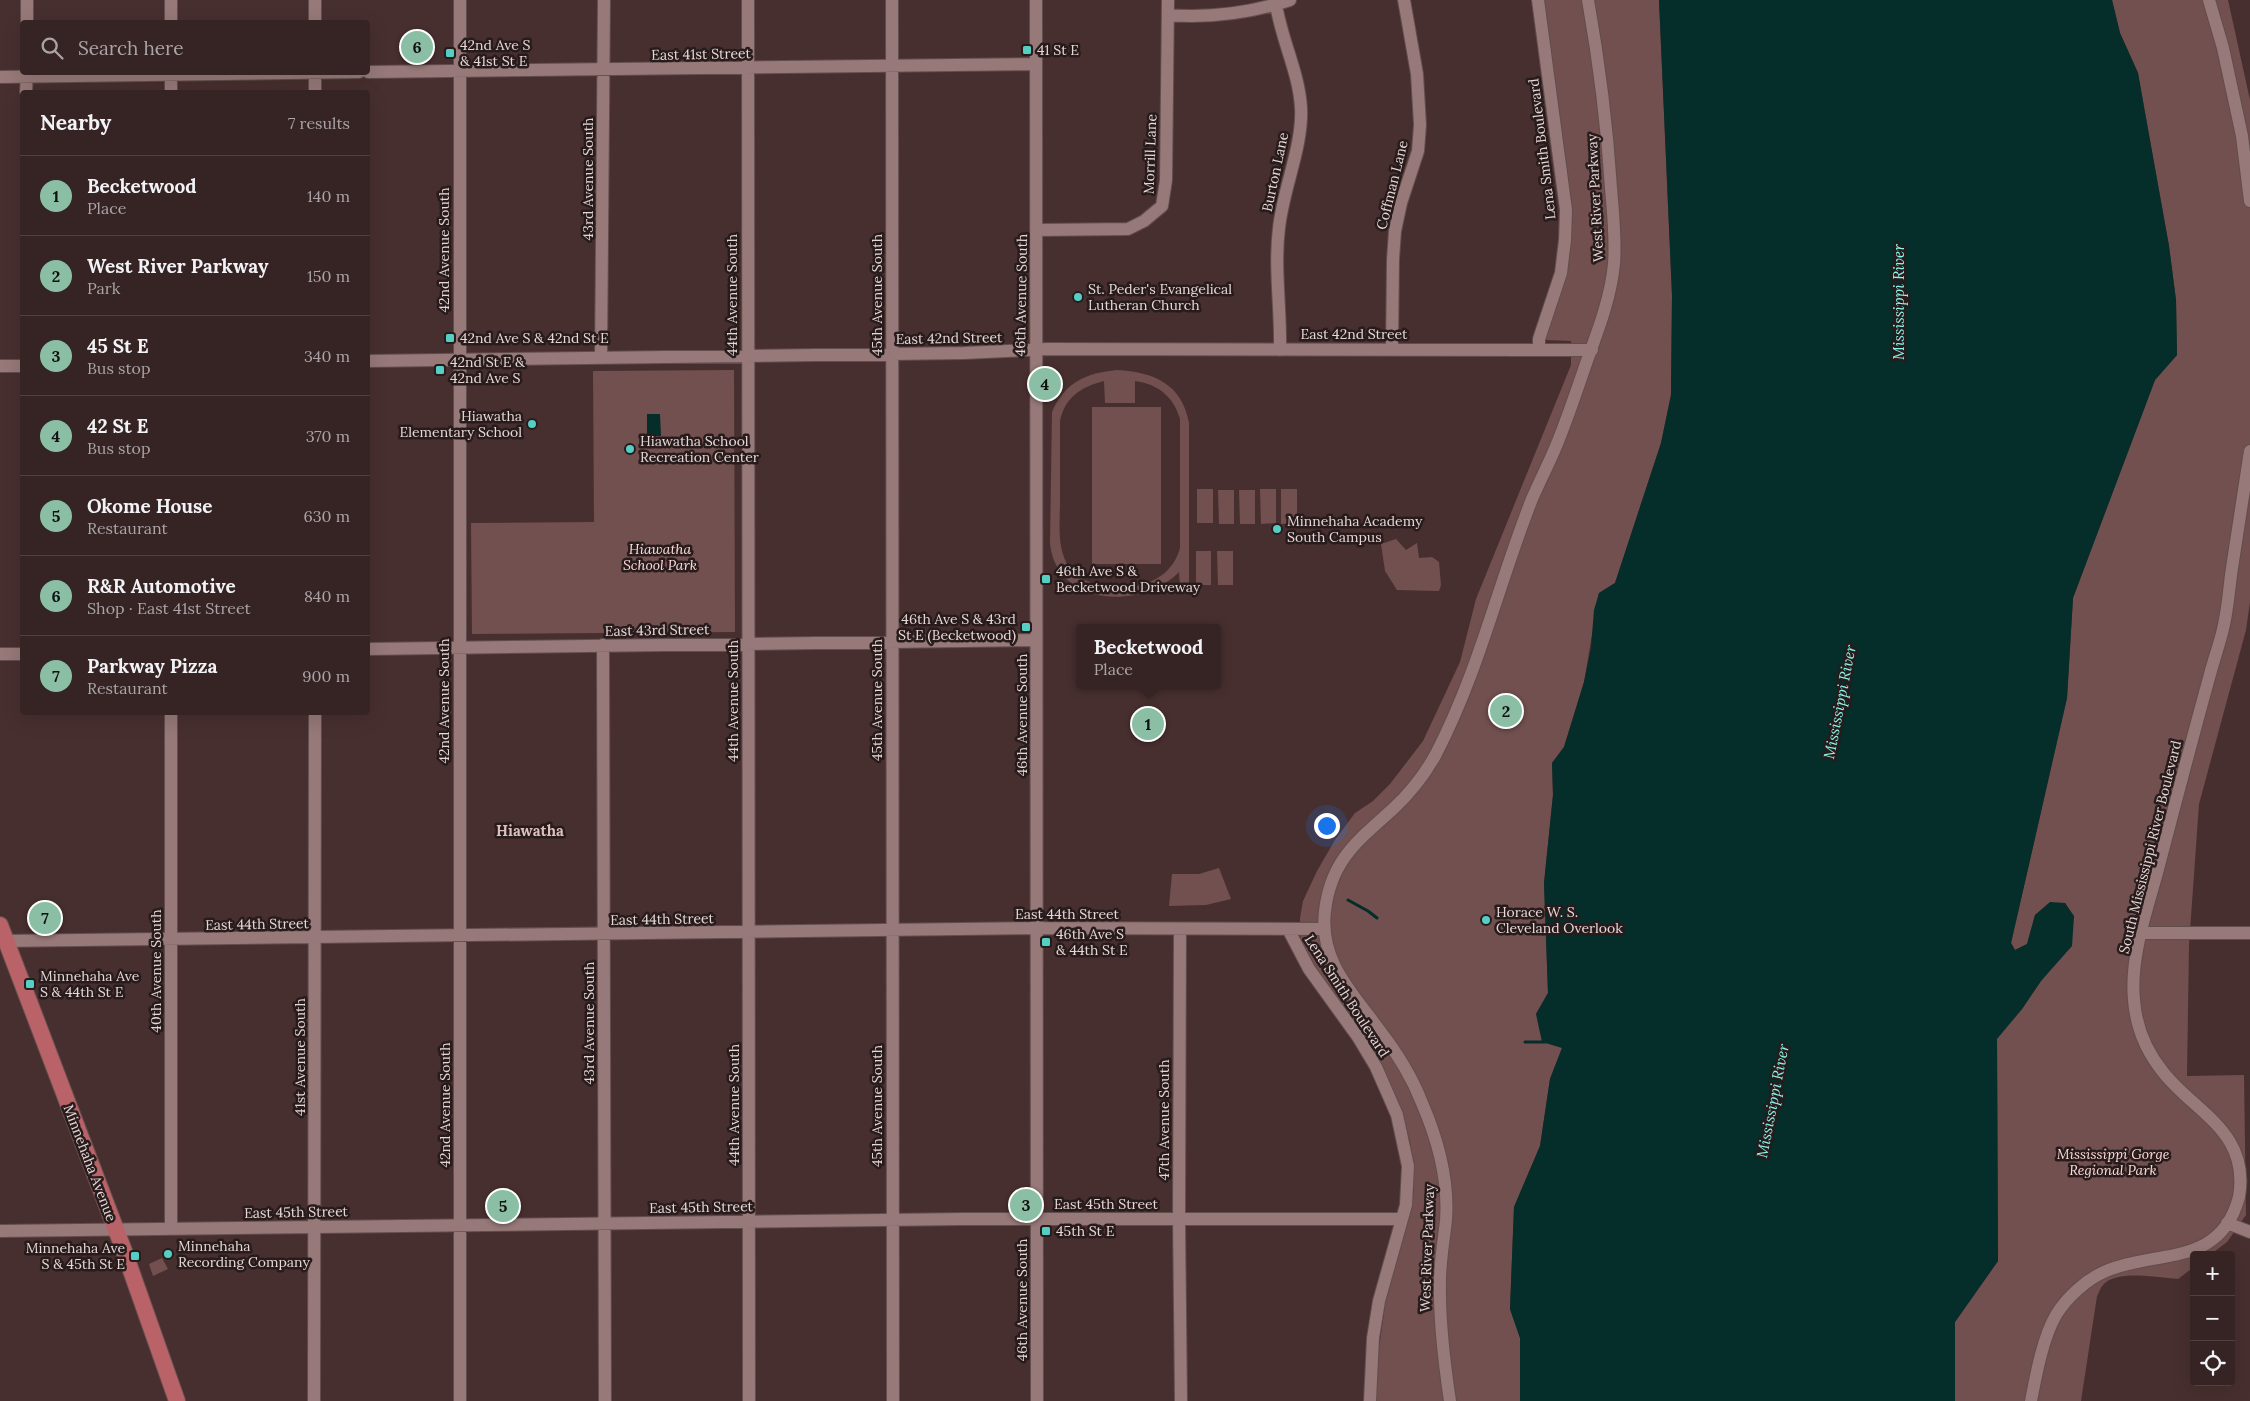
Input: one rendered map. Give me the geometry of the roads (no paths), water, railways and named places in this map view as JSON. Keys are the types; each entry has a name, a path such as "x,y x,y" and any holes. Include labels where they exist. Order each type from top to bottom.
{"main road":[{"name":"Minnehaha Avenue","path":"0,925 3,941 116,1230 177,1401"}],"street":[{"path":"27,0 27,20"},
{"path":"171,0 171,20"},
{"path":"315,0 315,20"},
{"name":"42nd Avenue South","path":"460,0 460,1401"},
{"name":"43rd Avenue South","path":"601,358 604,0"},
{"name":"44th Avenue South","path":"748,0 749,1401"},
{"name":"45th Avenue South","path":"892,0 891,930 893,1401"},
{"name":"46th Avenue South","path":"1036,0 1037,1401"},
{"name":"Morrill Lane","path":"1037,230 1128,229 1144,221 1162,206 1166,180 1168,0"},
{"path":"1168,15 1201,16 1234,12 1290,0"},
{"name":"Coffman Lane","path":"1392,349 1393,259 1396,231 1402,203 1418,151 1420,125 1418,82 1404,0"},
{"name":"Lena Smith Boulevard","path":"1538,0 1566,210 1561,273 1539,339 1539,350"},
{"name":"West River Parkway","path":"1450,1401 1440,1322 1440,1279 1446,1209 1445,1180 1438,1148 1420,1096 1401,1061 1335,970 1324,929 1328,893 1333,875 1342,860 1362,836 1410,792 1426,771 1455,713 1486,638 1519,533 1572,406 1592,350 1612,276 1614,236 1603,97 1588,0"},
{"path":"2209,0 2223,48 2242,136 2250,200"},
{"name":"Burton Lane","path":"1276,4 1299,90 1301,110 1299,130 1279,227 1277,266 1280,350"},
{"name":"East 41st Street","path":"370,72 1035,64"},
{"path":"0,77 27,75 26,90"},
{"path":"171,75 171,90"},
{"path":"315,75 315,90"},
{"name":"East 42nd Street","path":"370,361 974,353 1035,349 1592,350"},
{"path":"0,366 20,366"},
{"name":"South Mississippi River Boulevard","path":"2031,1401 2041,1358 2056,1315 2085,1284 2105,1271 2186,1254 2198,1249 2218,1235 2227,1224 2234,1213 2241,1189 2242,1178 2238,1152 2224,1127 2176,1086 2163,1072 2146,1044 2138,1022 2134,1000 2135,975 2141,933 2223,629 2250,451"},
{"name":"East 43rd Street","path":"370,649 1036,640"},
{"name":"43rd Avenue South","path":"603,645 605,1401"},
{"path":"0,654 20,654"},
{"name":"40th Avenue South","path":"170,715 171,1229"},
{"name":"41st Avenue South","path":"314,1401 315,715"},
{"name":"East 44th Street","path":"3,941 604,935 1036,928 1324,929"},
{"name":"47th Avenue South","path":"1180,929 1179,1219 1181,1401"},
{"name":"Lena Smith Boulevard","path":"1288,929 1310,969 1358,1037 1376,1067 1397,1115 1408,1166 1408,1190 1402,1219 1379,1301 1373,1338 1370,1401"},
{"path":"2141,933 2250,933"},
{"name":"East 45th Street","path":"0,1232 893,1220 1402,1219"},
{"path":"2227,1224 2250,1232"}],"water":[{"name":"Mississippi River","path":"1659,0 2112,0 2120,33 2138,73 2169,246 2176,300 2177,355 2155,380 2073,598 2067,698 2011,943 2015,950 2027,944 2035,915 2050,902 2065,903 2074,916 2072,946 2041,981 2022,1009 1997,1039 1998,1261 1955,1322 1955,1401 1520,1401 1520,1338 1510,1309 1514,1207 1540,1146 1550,1079 1562,1048 1542,1042 1536,1014 1548,993 1544,883 1553,795 1552,763 1564,747 1584,682 1591,648 1594,610 1599,593 1615,583 1661,443 1671,395 1672,295"},
{"path":"647,414 660,414 661,436 647,436"}],"waterway":[{"path":"1348,900 1377,918"},
{"path":"1525,1042 1545,1042"}],"place":[{"name":"R&R Automotive","path":"417,47"},
{"name":"41 St E","path":"1027,50"},
{"name":"42nd Ave S & 41st St E","path":"450,53"},
{"name":"St. Peder's Evangelical Lutheran Church","path":"1078,297"},
{"name":"42nd Ave S & 42nd St E","path":"450,338"},
{"name":"42nd St E & 42nd Ave S","path":"440,370"},
{"name":"42 St E","path":"1045,384"},
{"name":"Hiawatha Elementary School","path":"532,424"},
{"name":"Hiawatha School Recreation Center","path":"630,449"},
{"name":"Minnehaha Academy South Campus","path":"1277,529"},
{"name":"46th Ave S & Becketwood Driveway","path":"1046,579"},
{"name":"46th Ave S & 43rd St E (Becketwood)","path":"1026,627"},
{"name":"West River Parkway","path":"1506,711"},
{"name":"Becketwood","path":"1148,724"},
{"name":"Parkway Pizza","path":"45,918"},
{"name":"Horace W. S. Cleveland Overlook","path":"1486,920"},
{"name":"46th Ave S & 44th St E","path":"1046,942"},
{"name":"Minnehaha Ave S & 44th St E","path":"30,984"},
{"name":"45 St E","path":"1026,1205"},
{"name":"Okome House","path":"503,1206"},
{"name":"45th St E","path":"1046,1231"},
{"name":"Minnehaha Recording Company","path":"168,1254"},
{"name":"Minnehaha Ave S & 45th St E","path":"135,1256"}],"district":[{"name":"Hiawatha","path":"530,831"}],"park label":[{"name":"Hiawatha School Park","path":"660,558"},
{"name":"Mississippi Gorge Regional Park","path":"2113,1162"}]}
